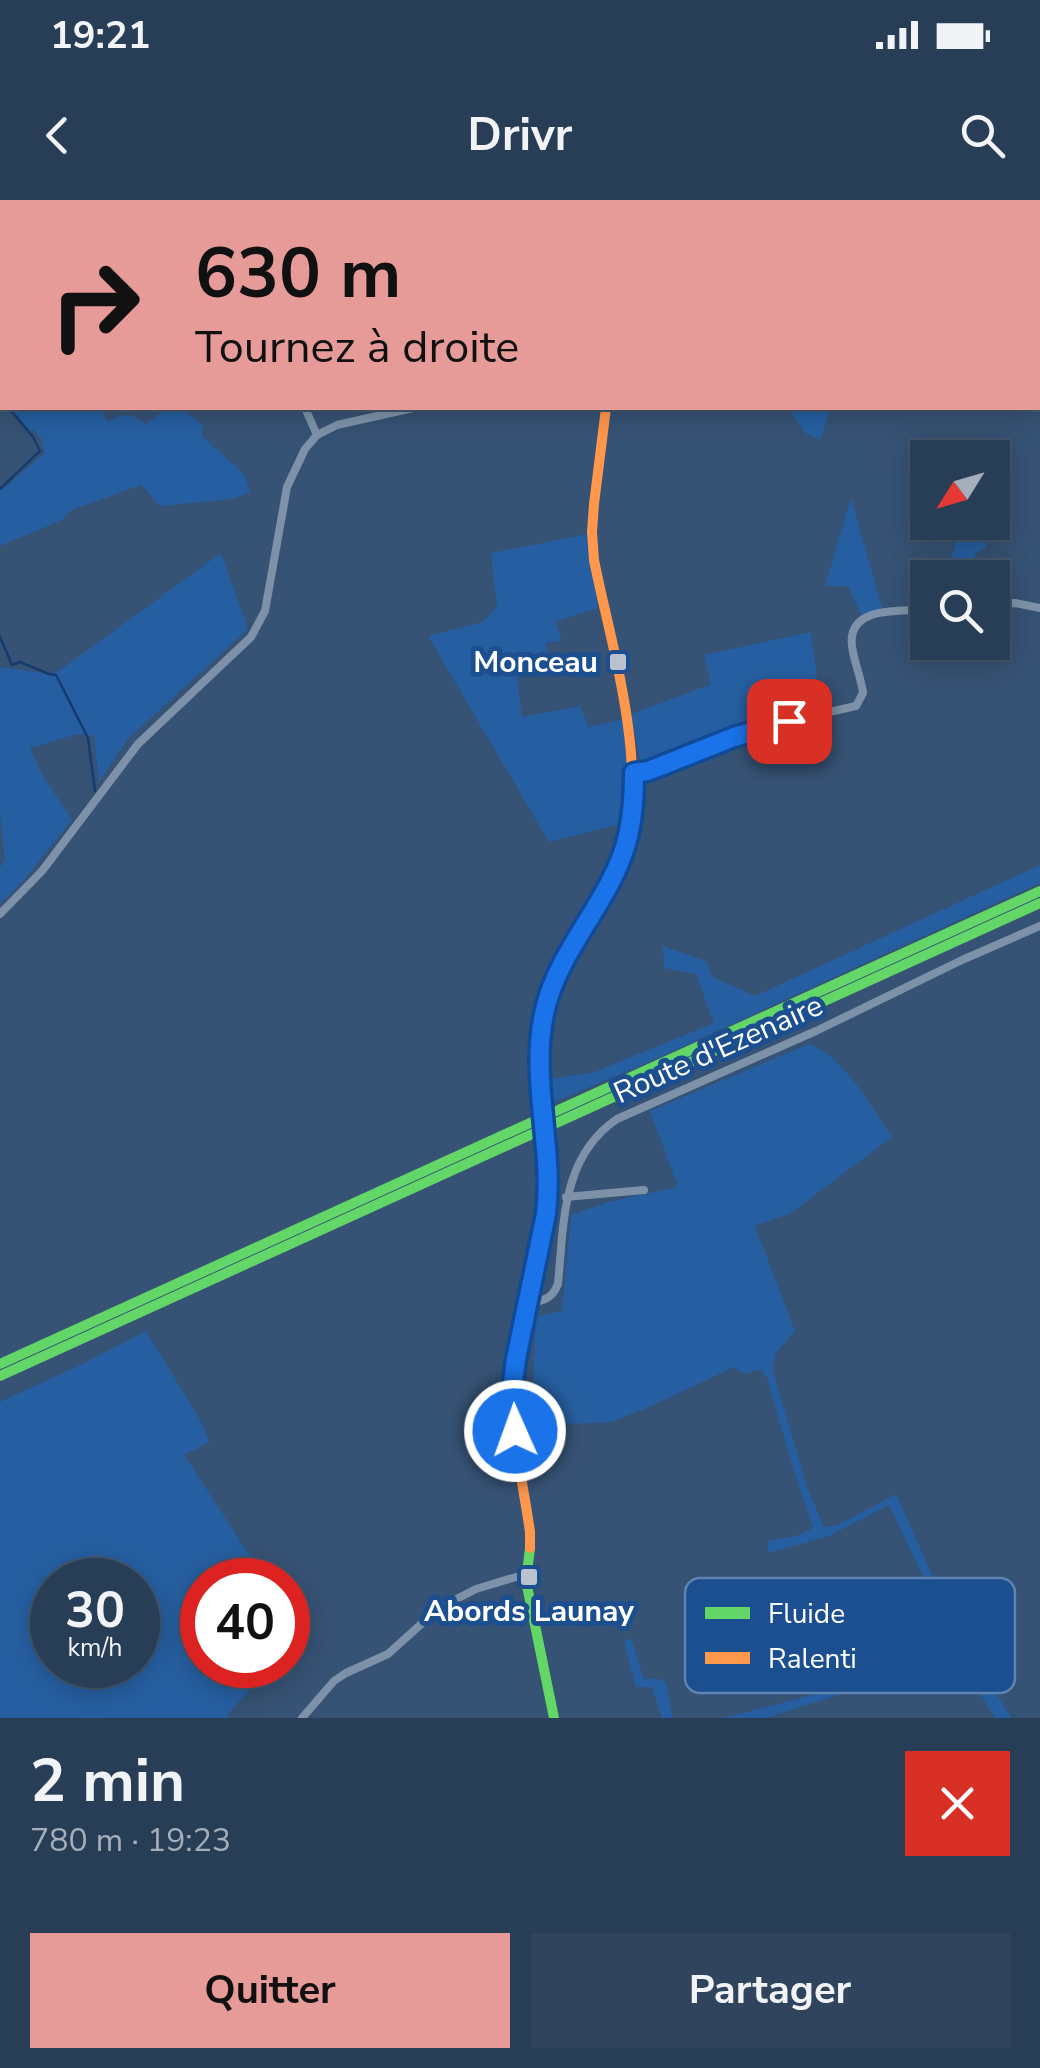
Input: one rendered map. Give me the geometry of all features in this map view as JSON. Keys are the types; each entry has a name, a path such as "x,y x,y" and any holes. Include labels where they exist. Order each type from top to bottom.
{"main road":[{"path":"554,1718 526,1574 530,1532 512,1390 549,1189 539,1072 544,1014 560,966 621,858 634,809 630,735 594,560 592,532 606,410"},
{"path":"0,1364 1040,891"},
{"path":"0,1376 1040,903"}],"street":[{"path":"306,410 317,435"},
{"path":"0,914 42,871 138,744 251,637 264,611 288,488 305,449 317,435 352,420 403,410"},
{"path":"1010,603 1040,608"},
{"path":"634,773 734,737 856,706 863,693 852,643 856,626 864,618 883,612 910,611"},
{"name":"Route d'Ezenaire","path":"527,1303 554,1295 570,1180 598,1134 617,1119 1040,926"},
{"path":"566,1197 644,1190"},
{"path":"302,1718 334,1681 388,1654 439,1608 476,1589 526,1574"}],"shaded area":[{"path":"13,410 100,410 108,421 128,415 146,424 165,410 181,410 203,425 202,436 244,474 250,492 233,499 160,506 141,485 70,511 60,521 0,546 0,491 45,453 41,438"},
{"path":"829,410 821,440 805,433 792,413"},
{"path":"851,498 882,608 862,616 848,586 825,586"},
{"path":"588,534 598,608 555,622 562,641 545,643 550,659 516,669 522,717 580,706 589,727 623,719 627,797 620,824 549,842 428,636 482,622 497,607 491,553"},
{"path":"957,540 984,540 987,546 975,554 974,560 951,560"},
{"path":"221,553 248,629 128,739 99,782 94,736 78,734 30,748 41,773 72,820 0,904 0,868 5,859 0,814 0,667 49,674 60,670"},
{"path":"811,632 821,710 734,732 646,768 641,764 631,714 711,684 704,655"},
{"path":"1040,865 1040,883 549,1104 545,1079 592,1073 714,1023 696,974 664,968 663,946 706,961 713,977 755,996"},
{"path":"809,1044 845,1071 892,1137 791,1213 755,1226 795,1331 776,1353 772,1368 807,1487 824,1527 838,1525 896,1494 933,1578 924,1578 889,1505 829,1536 768,1553 767,1541 796,1536 813,1528 761,1369 745,1374 734,1367 611,1422 531,1426 536,1316 562,1311 571,1215 608,1202 678,1187 650,1111"},
{"path":"146,1331 210,1442 184,1455 252,1558 180,1558 180,1688 251,1688 228,1718 0,1718 0,1402"},
{"path":"631,1638 644,1679 666,1682 673,1718 662,1718 652,1687 636,1687 624,1641"},
{"path":"844,1693 766,1718 724,1718 812,1695"},
{"path":"980,1693 996,1693 1011,1718 995,1718"}],"waterway":[{"path":"0,489 40,451 11,410"},
{"path":"0,637 12,665 20,662 56,675 88,738 95,791"}],"traffic: fast":[{"path":"0,1364 1040,891"},
{"path":"0,1376 1040,903"},
{"path":"539,1072 548,1153"},
{"path":"530,1548 526,1581 554,1718"}],"traffic: slow":[{"path":"539,1072 544,1018 554,980 616,869 630,820 632,784 625,707 594,560 592,532 606,410"},
{"path":"530,1548 512,1400 515,1357 547,1212 548,1153"}],"place":[{"name":"Monceau","path":"618,662"},
{"name":"Abords Launay","path":"529,1577"}],"route":[{"path":"515,1431 512,1390 516,1359 549,1189 539,1072 544,1014 560,966 621,858 634,809 634,773 789,721"}]}
